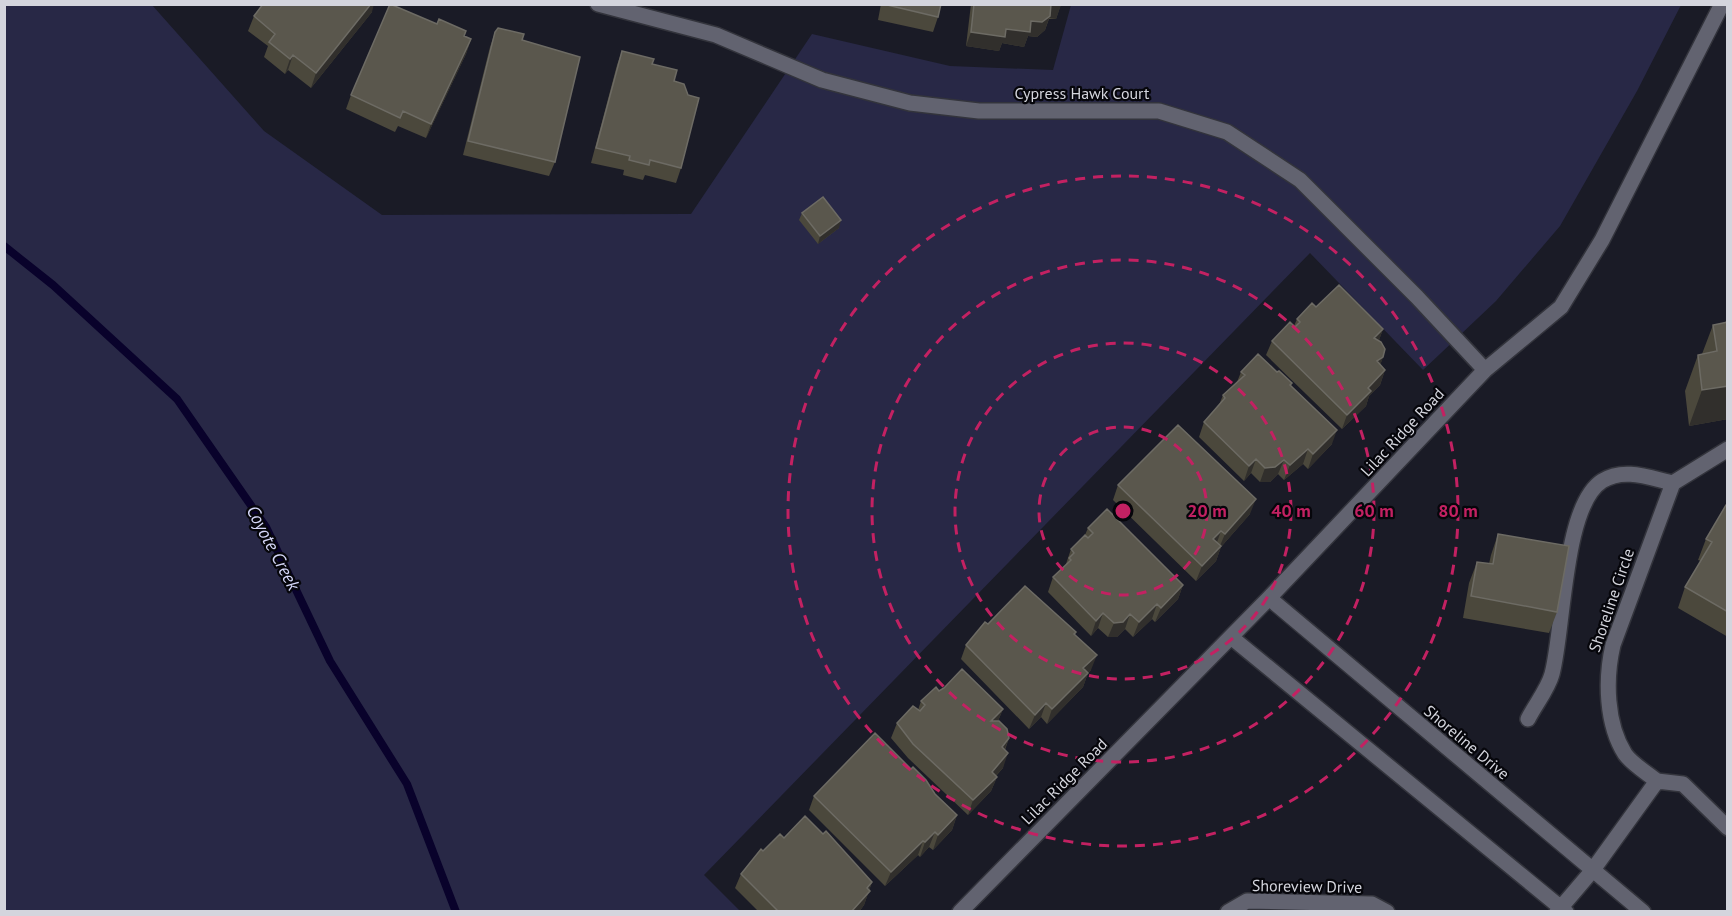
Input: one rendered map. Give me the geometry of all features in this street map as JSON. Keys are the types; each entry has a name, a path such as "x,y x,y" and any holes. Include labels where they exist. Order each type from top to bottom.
{"street":[{"name":"Cypress Hawk Court","path":"598,4 717,35 822,80 910,103 979,111 1159,111 1227,132 1300,180 1417,297 1485,370"},
{"name":"Lilac Ridge Road","path":"960,912 1269,598 1485,370 1561,307 1602,240 1722,4"},
{"path":"1528,718 1552,676 1573,543 1582,505 1602,481 1630,473 1673,483 1728,449"},
{"name":"Shoreline Circle","path":"1673,483 1612,645 1607,672 1615,728 1626,754 1657,781 1683,784 1728,828"},
{"name":"Shoreline Drive","path":"1269,598 1643,912"},
{"path":"1231,637 1561,910 1657,781"},
{"name":"Shoreview Drive","path":"1228,912 1247,901 1372,904 1387,912"}],"shaded area":[{"path":"5,5 152,5 264,131 382,215 691,214 812,34 950,66 1053,70 1071,5 1681,5 1637,91 1560,226 1496,301 1423,370 1310,253 704,875 740,911 5,912"}],"building":[{"path":"263,4 371,4 316,73 293,55 290,59 269,42 275,34 254,16"},
{"path":"390,4 437,24 439,19 466,31 464,36 471,39 431,124 403,111 400,118 351,95"},
{"path":"883,4 941,4 938,17"},
{"path":"974,4 1051,4 1050,16 1042,22 1031,21 1030,32 1006,29 1005,37 971,32"},
{"path":"498,28 524,34 522,40 580,57 555,162 468,141 495,32"},
{"path":"622,51 654,59 652,64 677,70 674,81 684,84 688,95 699,98 681,168 650,160 649,165 629,160 630,156 596,148"},
{"path":"823,197 841,220 820,236 802,213"},
{"path":"1339,285 1383,329 1374,338 1381,342 1385,349 1383,357 1377,361 1385,370 1368,388 1371,391 1347,415 1272,341 1290,322 1295,327 1300,322 1297,319 1312,303 1316,307"},
{"path":"1728,322 1728,386 1702,390 1698,355 1717,351 1713,325"},
{"path":"1258,354 1292,383 1290,385 1337,430 1313,454 1308,449 1290,465 1284,460 1275,467 1265,468 1256,459 1249,466 1204,422 1225,398 1223,395 1245,375 1241,372"},
{"path":"1178,425 1256,499 1225,534 1221,531 1213,539 1221,546 1202,566 1118,485"},
{"path":"1728,505 1728,612 1685,587 1712,542 1706,539"},
{"path":"1107,509 1183,585 1161,608 1157,604 1139,622 1130,614 1123,622 1114,623 1103,613 1096,621 1053,577 1071,560 1069,558 1074,553 1071,549 1085,535 1088,538 1093,533 1088,528"},
{"path":"1498,534 1569,546 1557,612 1471,596 1477,562 1493,564"},
{"path":"1025,586 1076,632 1074,634 1097,655 1083,668 1088,673 1052,709 1046,703 1035,715 966,645 985,622 988,624"},
{"path":"962,669 1003,709 991,721 999,721 1007,729 1009,738 1002,747 1008,753 992,772 997,777 973,800 913,744 897,723 913,706 920,711 925,705 921,701 936,687 939,691 944,688"},
{"path":"875,733 911,769 913,767 926,780 935,794 957,815 938,835 935,832 925,842 923,841 891,872 814,796"},
{"path":"805,816 823,834 826,831 872,882 867,888 870,891 851,912 779,912 741,874 761,849 763,851 780,834 784,838"}],"waterway":[{"name":"Coyote Creek","path":"4,246 53,285 177,399 266,527 330,661 407,784 456,912"}]}
